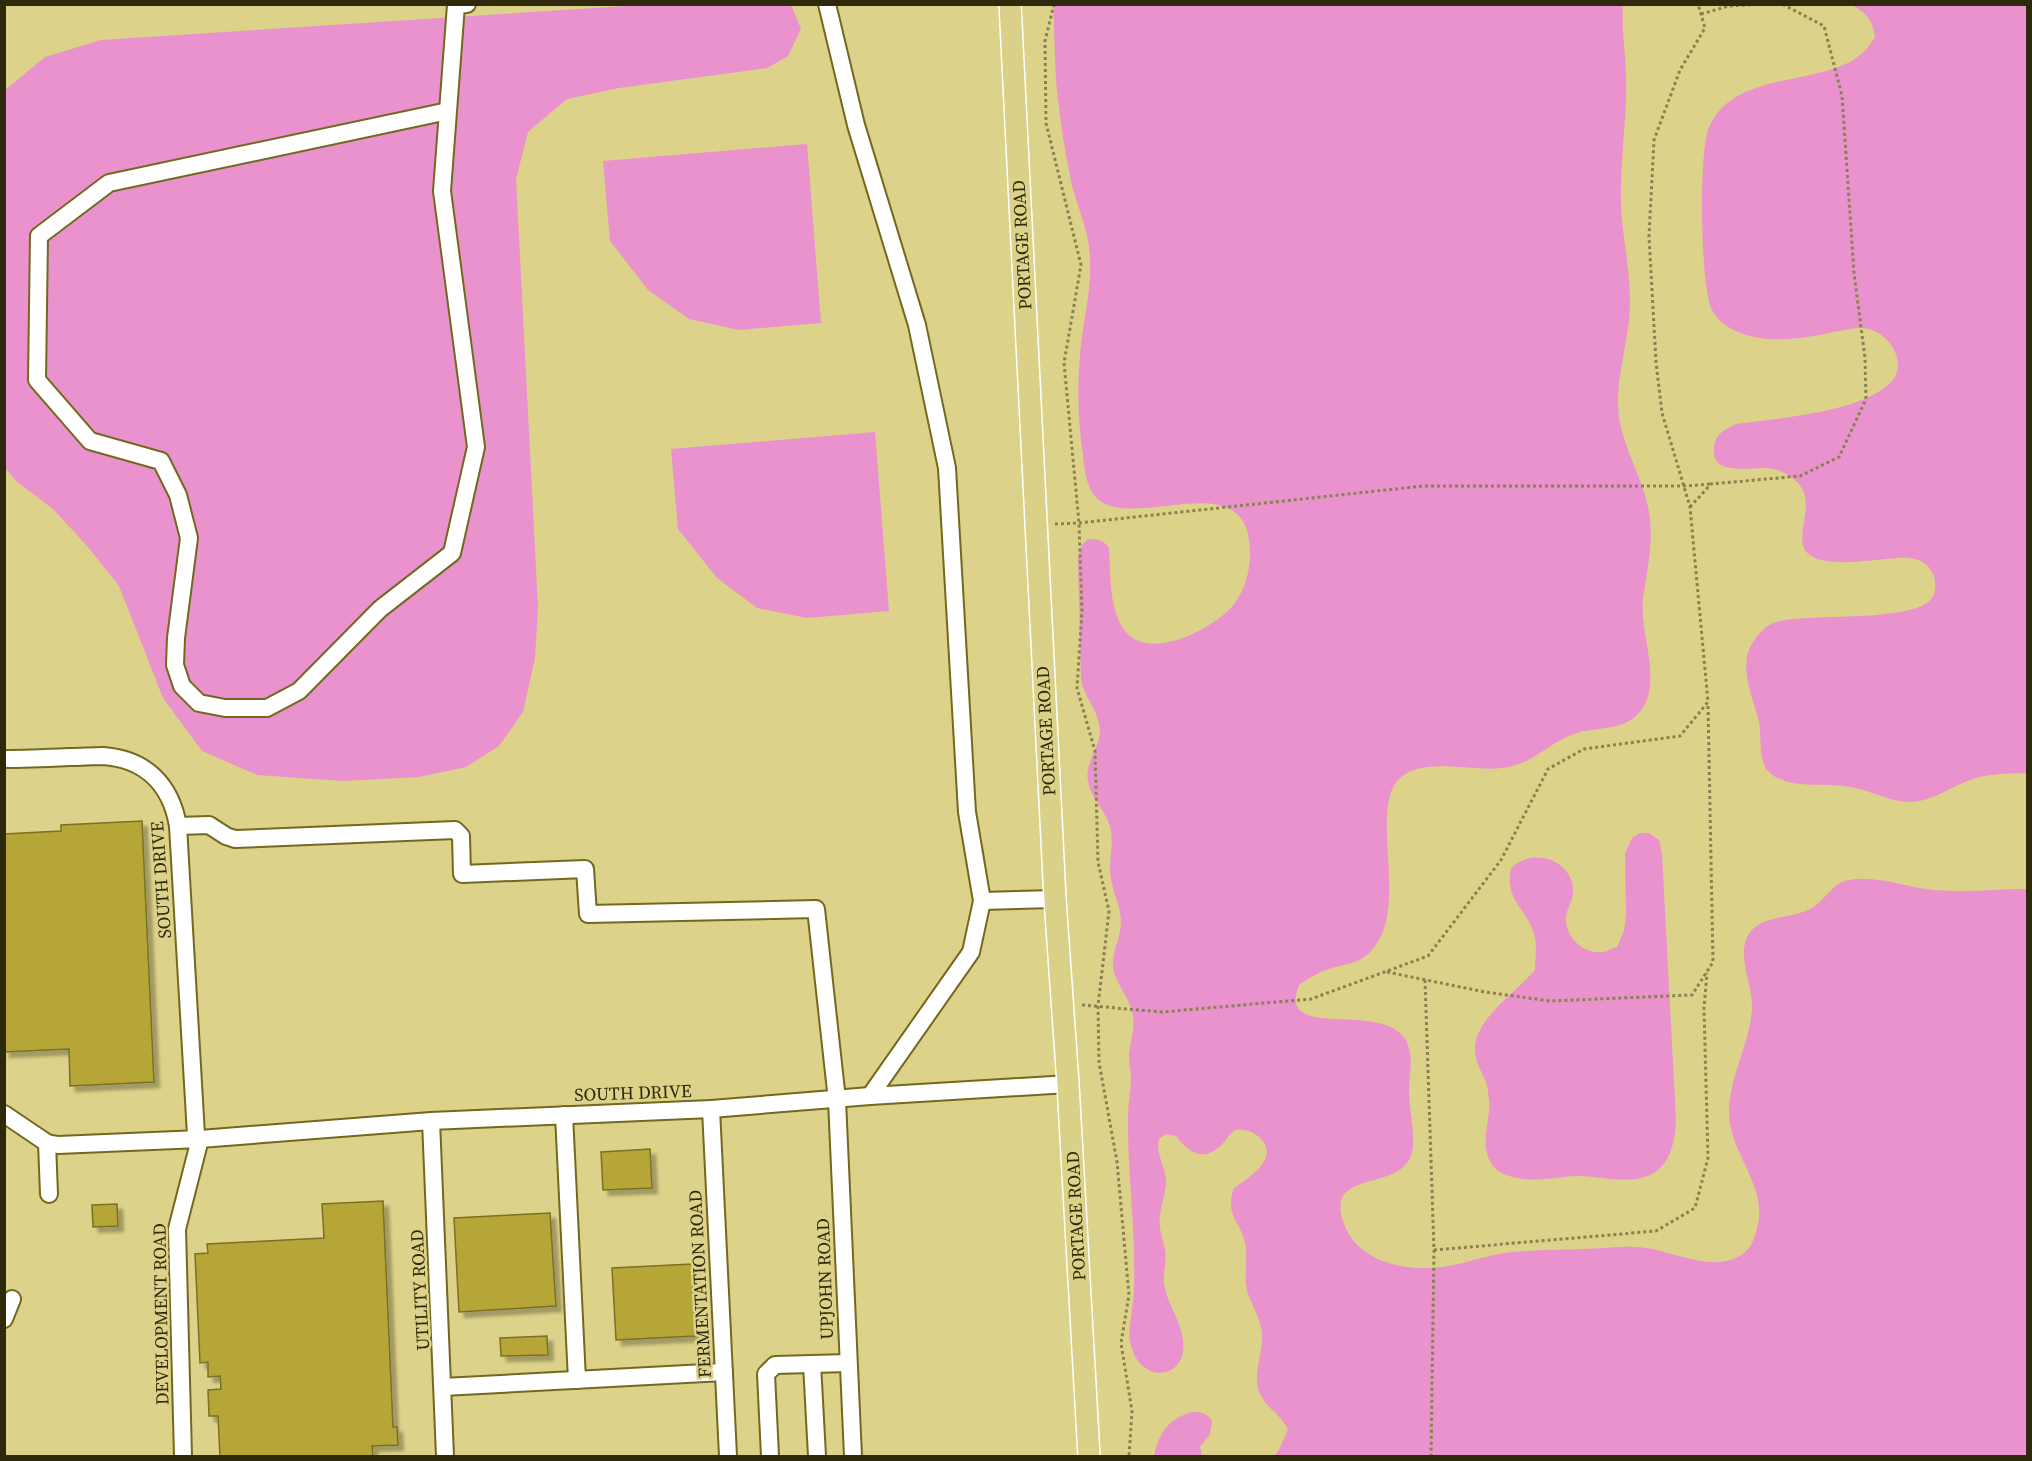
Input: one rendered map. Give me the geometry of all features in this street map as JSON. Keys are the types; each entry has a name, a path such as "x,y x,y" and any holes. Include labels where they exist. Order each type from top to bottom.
{"main road":[{"name":"PORTAGE ROAD","path":"1010,4 1055,899 1089,1456"}],"lane":[{"path":"448,111 109,183 39,236 37,380 90,441 161,461 178,495 189,538 176,638 175,665 182,686 199,703 225,708 267,708 299,691 380,609 452,553 476,447 442,191 456,5 467,4"},
{"path":"828,4 856,125 917,325 947,468 967,812 982,902 971,952 870,1096"},
{"name":"SOUTH DRIVE","path":"4,759 102,756 134,763 157,779 172,800 178,826 196,1136 200,1139"},
{"name":"UPJOHN ROAD","path":"178,826 209,825 235,839 455,830 461,836 462,874 585,869 588,914 816,909 837,1100 853,1456"},
{"path":"982,902 1055,899"},
{"name":"SOUTH DRIVE","path":"4,1114 46,1143 70,1146 200,1139 431,1121 711,1109 870,1096 1068,1084"},
{"name":"FERMENTATION ROAD","path":"711,1109 728,1456"},
{"path":"564,1115 577,1380"},
{"name":"UTILITY ROAD","path":"431,1121 445,1456"},
{"name":"DEVELOPMENT ROAD","path":"183,1456 177,1228 200,1139"},
{"path":"46,1143 49,1194"},
{"path":"4,1319 12,1299"},
{"path":"812,1364 817,1456"},
{"path":"770,1456 766,1374 775,1365 848,1364"},
{"path":"443,1387 724,1372"}],"path":[{"path":"1054,4 1045,41 1046,123 1081,265 1064,363 1079,523 1082,611 1077,688 1095,751 1098,862 1109,911 1098,1006 1099,1062 1117,1162 1129,1294 1121,1343 1132,1411 1129,1456"},
{"path":"1385,972 1485,992 1550,1001 1692,995 1713,962 1708,702 1690,507 1662,413 1656,362 1649,236 1654,140 1680,70 1705,28 1698,4"},
{"path":"1701,14 1729,6 1766,4"},
{"path":"1036,524 1079,523 1423,486 1684,486 1711,484 1800,476 1839,457 1866,399 1865,358 1854,273 1842,96 1824,26 1782,4"},
{"path":"1690,507 1711,484"},
{"path":"1062,1003 1162,1012 1311,999 1428,956 1500,860 1548,769 1584,749 1680,736 1708,702"},
{"path":"1434,1250 1656,1231 1695,1208 1708,1158 1704,1008 1708,971"},
{"path":"1425,980 1434,1250 1431,1456"}],"shaded area":[{"path":"785,4 792,7 801,29 788,56 767,68 619,88 567,99 528,132 516,179 538,607 535,658 523,712 499,746 466,767 419,777 343,781 257,775 202,751 163,698 119,586 88,547 53,509 16,481 5,468 4,91 45,57 101,40 641,5"},
{"path":"1053,5 1623,5 1626,94 1621,203 1630,302 1619,380 1618,406 1622,432 1645,494 1650,519 1651,542 1643,613 1650,689 1646,702 1631,720 1616,726 1574,734 1522,763 1490,769 1434,766 1409,772 1399,779 1391,794 1387,813 1388,911 1382,933 1366,956 1350,964 1322,972 1299,985 1296,1002 1302,1012 1316,1017 1375,1022 1393,1028 1406,1040 1410,1052 1409,1096 1413,1146 1408,1162 1397,1171 1355,1186 1345,1194 1340,1206 1344,1224 1351,1238 1373,1257 1387,1263 1418,1268 1448,1266 1497,1254 1516,1252 1626,1247 1647,1248 1709,1262 1733,1259 1747,1251 1751,1245 1759,1213 1758,1198 1735,1142 1729,1112 1732,1086 1748,1035 1752,1008 1744,958 1746,939 1751,931 1763,922 1803,912 1816,906 1833,888 1849,880 1870,879 1946,891 2027,889 2027,1456 1274,1456 1288,1429 1263,1400 1258,1388 1261,1328 1247,1290 1246,1249 1231,1206 1234,1188 1260,1167 1267,1153 1260,1138 1252,1132 1242,1130 1235,1130 1218,1148 1205,1154 1193,1152 1176,1136 1166,1134 1159,1139 1158,1150 1166,1182 1160,1220 1165,1254 1164,1284 1182,1333 1183,1353 1179,1363 1172,1370 1163,1373 1144,1367 1137,1359 1129,1336 1134,1294 1128,1114 1131,1080 1129,1055 1133,1021 1129,1003 1114,973 1113,966 1121,922 1110,876 1111,830 1092,794 1088,781 1089,766 1100,731 1095,712 1081,679 1078,558 1082,545 1088,539 1100,540 1107,545 1113,603 1120,623 1126,632 1137,640 1150,644 1166,643 1182,638 1198,631 1226,613 1243,589 1248,573 1250,548 1241,518 1224,507 1202,503 1127,508 1106,504 1092,492 1088,483 1081,441 1078,395 1080,350 1088,298 1090,260 1085,228 1066,157 1058,100"},
{"path":"1851,5 2027,5 2027,773 1984,776 1934,796 1911,802 1850,787 1788,782 1771,774 1762,759 1759,722 1746,673 1746,664 1748,652 1753,643 1762,631 1773,623 1783,620 1887,614 1917,608 1927,603 1934,595 1935,580 1932,572 1921,561 1911,558 1844,562 1817,559 1806,552 1802,542 1806,505 1804,493 1797,482 1787,474 1771,469 1724,467 1714,456 1716,439 1722,432 1736,424 1816,413 1856,402 1888,385 1898,370 1898,361 1891,345 1877,332 1869,329 1854,328 1785,339 1762,338 1737,332 1722,323 1712,310 1705,275 1702,192 1708,130 1718,112 1733,99 1751,90 1832,69 1850,62 1861,54 1875,37 1874,32 1865,14"},
{"path":"807,144 821,323 739,330 689,319 648,290 610,241 603,161"},
{"path":"875,432 889,611 807,618 757,608 717,578 678,529 671,449"},
{"path":"1640,833 1649,833 1659,840 1662,854 1676,1120 1670,1152 1657,1171 1641,1178 1614,1179 1577,1176 1532,1180 1506,1175 1493,1166 1486,1148 1488,1091 1475,1052 1480,1029 1488,1018 1535,970 1535,937 1513,897 1511,868 1523,860 1534,857 1556,862 1566,870 1573,887 1566,917 1567,928 1573,940 1584,948 1604,952 1617,947 1624,931 1625,853 1632,838"},
{"path":"1192,1412 1204,1414 1212,1421 1210,1434 1200,1447 1202,1456 1154,1456 1166,1428 1177,1419"}],"building":[{"path":"142,821 154,1082 70,1086 69,1049 4,1052 4,834 61,831 61,825"},
{"path":"650,1149 652,1188 603,1190 601,1152"},
{"path":"383,1201 393,1427 397,1427 398,1445 372,1446 373,1456 220,1456 218,1416 209,1416 208,1390 221,1389 220,1376 208,1377 208,1362 200,1363 195,1254 208,1253 207,1244 324,1238 322,1204"},
{"path":"117,1204 118,1226 93,1227 92,1205"},
{"path":"550,1213 556,1306 459,1312 454,1218"},
{"path":"692,1264 695,1336 616,1340 612,1268"},
{"path":"547,1336 548,1355 501,1356 500,1338"}]}
